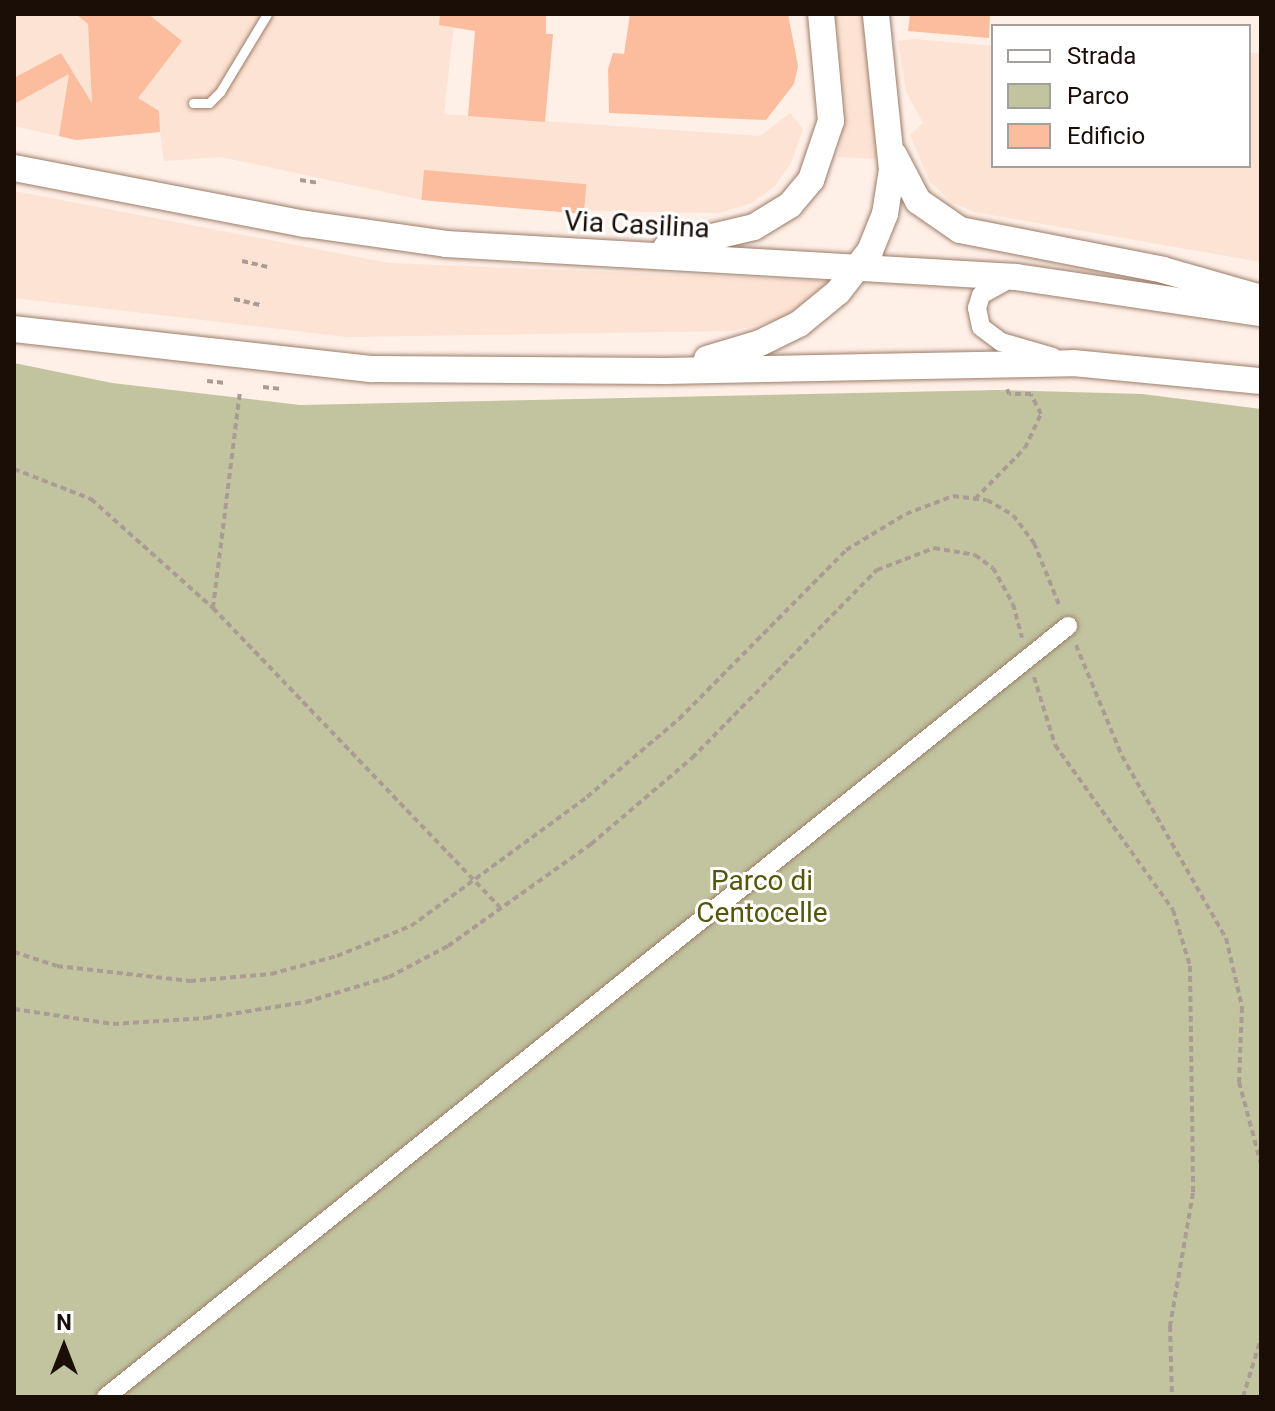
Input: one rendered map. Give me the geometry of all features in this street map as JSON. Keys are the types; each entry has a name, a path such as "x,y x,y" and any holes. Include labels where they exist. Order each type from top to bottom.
{"main road":[{"path":"584,254 662,249 723,237 769,220 798,197 817,170 830,129 821,14"},
{"path":"665,371 775,337 818,309 859,269 885,214 892,176 876,14"},
{"path":"890,136 911,192 931,214 954,227 1163,270 1261,298"},
{"name":"Via Casilina","path":"14,168 355,232 584,254 1016,277 1261,313"},
{"path":"14,329 371,369 665,371 1073,363 1261,381"}],"street":[{"path":"1016,277 981,295 977,308 981,327 1001,342 1073,363"},
{"path":"106,1397 1068,626"}],"lane":[{"path":"193,103 209,103 220,92 267,14"}],"path":[{"path":"300,180 320,183"},
{"path":"242,261 267,267"},
{"path":"234,299 260,305"},
{"path":"207,381 226,383"},
{"path":"975,499 1025,448 1041,414 1031,394 1009,394 1005,384"},
{"path":"263,387 281,389"},
{"path":"213,608 240,392"},
{"path":"14,469 91,499 213,608 500,907"},
{"path":"14,952 57,966 123,977 190,981 271,974 337,956 411,926 475,882 679,719 846,550 906,514 953,496 975,499 1013,515 1034,543 1122,756 1226,938 1242,1007 1239,1082 1261,1164"},
{"path":"14,1009 113,1024 206,1018 306,1002 389,977 448,946 591,844 692,758 877,570 934,548 975,555 993,568 1013,604 1055,745 1173,910 1190,966 1193,1193 1170,1326 1172,1397"},
{"path":"1243,1397 1261,1338"}],"shaded area":[{"path":"14,14 455,14 444,114 760,136 790,113 803,129 791,163 774,187 752,203 720,213 538,210 422,200 221,157 164,161 160,132 76,140 14,126"},
{"path":"835,14 862,14 879,159 838,157 846,115"},
{"path":"914,39 991,46 991,168 1251,168 1251,53 1261,53 1261,262 974,212 952,202 930,182 910,135 923,123 906,91 898,41"},
{"path":"14,191 389,263 832,281 783,319 732,331 347,337 14,298"}],"green space":[{"name":"Parco di Centocelle","path":"14,363 112,383 300,405 998,390 1142,394 1261,409 1261,1397 14,1397"}],"building":[{"path":"76,14 148,14 182,41 138,98 159,111 160,132 76,140 59,136 69,74 14,104 14,78 61,53 92,103 88,24"},
{"path":"440,14 546,14 546,34 553,34 545,122 468,116 475,31 439,25"},
{"path":"630,14 788,14 798,66 794,84 766,120 609,113 608,69 613,53 624,54"},
{"path":"910,14 990,14 989,38 908,31"},
{"path":"424,170 586,184 584,214 421,200"}]}
